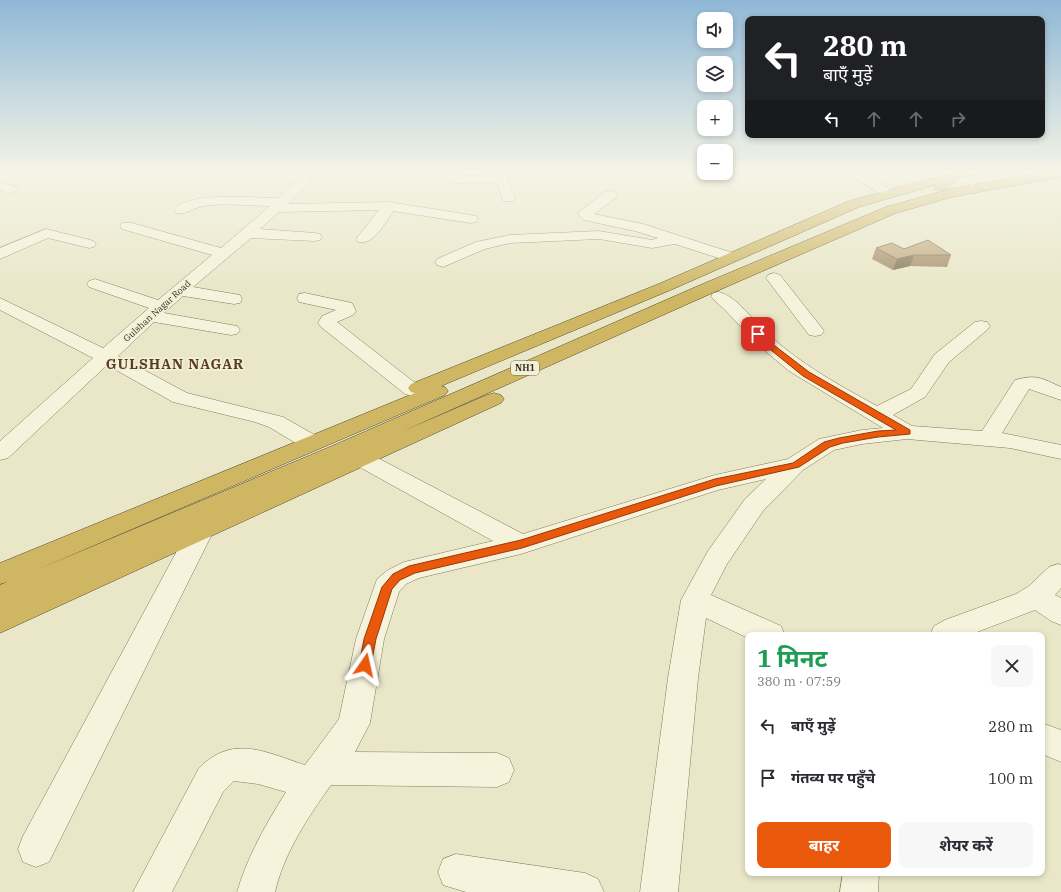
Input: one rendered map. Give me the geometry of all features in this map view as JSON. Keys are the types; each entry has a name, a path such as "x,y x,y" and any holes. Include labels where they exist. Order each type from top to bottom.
{"highway":[{"path":"0,558 306,440 412,390 667,286 836,212"},
{"name":"NH1","path":"0,574 306,440 858,212"},
{"name":"NH1","path":"0,597 340,451 747,285 893,212"},
{"path":"868,235 923,212"},
{"path":"0,621 747,285"}],"street":[{"name":"Gulshan Nagar Road","path":"0,453 156,311 272,212"},
{"path":"363,239 386,212"},
{"path":"422,212 471,220"},
{"path":"588,212 586,216 621,223 677,239 731,257"},
{"path":"621,223 635,213"},
{"path":"327,221 342,220"},
{"path":"252,229 296,222"},
{"path":"127,226 222,253"},
{"path":"252,229 315,237"},
{"path":"0,254 46,233 89,244"},
{"path":"443,262 482,245 510,239 606,235 652,244 677,239"},
{"path":"95,284 156,311 231,330"},
{"path":"815,331 747,285 731,306 764,341 796,367 907,432"},
{"path":"180,290 234,299"},
{"path":"305,298 346,307 347,311 328,320 327,323 412,390"},
{"path":"0,303 20,315 106,357 180,398 261,417 276,422 306,440"},
{"path":"0,322 20,315"},
{"path":"877,415 918,393 942,358 981,326"},
{"path":"988,439 1022,384 1033,382 1061,394"},
{"path":"659,892 683,678 695,600 717,558 754,505 796,465 827,444 878,434 907,432 988,439 1026,443 1061,452"},
{"path":"362,459 522,544"},
{"path":"256,892 261,873 273,846 316,776 349,733 354,723 359,704 370,639 384,596 392,582 397,577 412,569 522,544 715,482 796,465"},
{"path":"36,850 200,532"},
{"path":"948,632 955,627 1011,608 1036,596 1058,574"},
{"path":"1036,596 1061,613"},
{"path":"695,600 765,632"},
{"path":"1045,739 1061,746"},
{"path":"152,892 211,780 220,771 230,765 242,763 316,776 497,770"},
{"path":"456,872 585,892"},
{"path":"859,892 861,876"}],"building":[{"path":"928,240 951,255 914,255 897,259 876,248 892,243 904,249"}],"district":[{"name":"GULSHAN NAGAR","path":"175,364"}],"route":[{"path":"365,665 370,639 388,587 397,577 412,569 522,544 715,482 796,465 827,444 878,434 907,432 806,374 764,341 758,334"}]}
